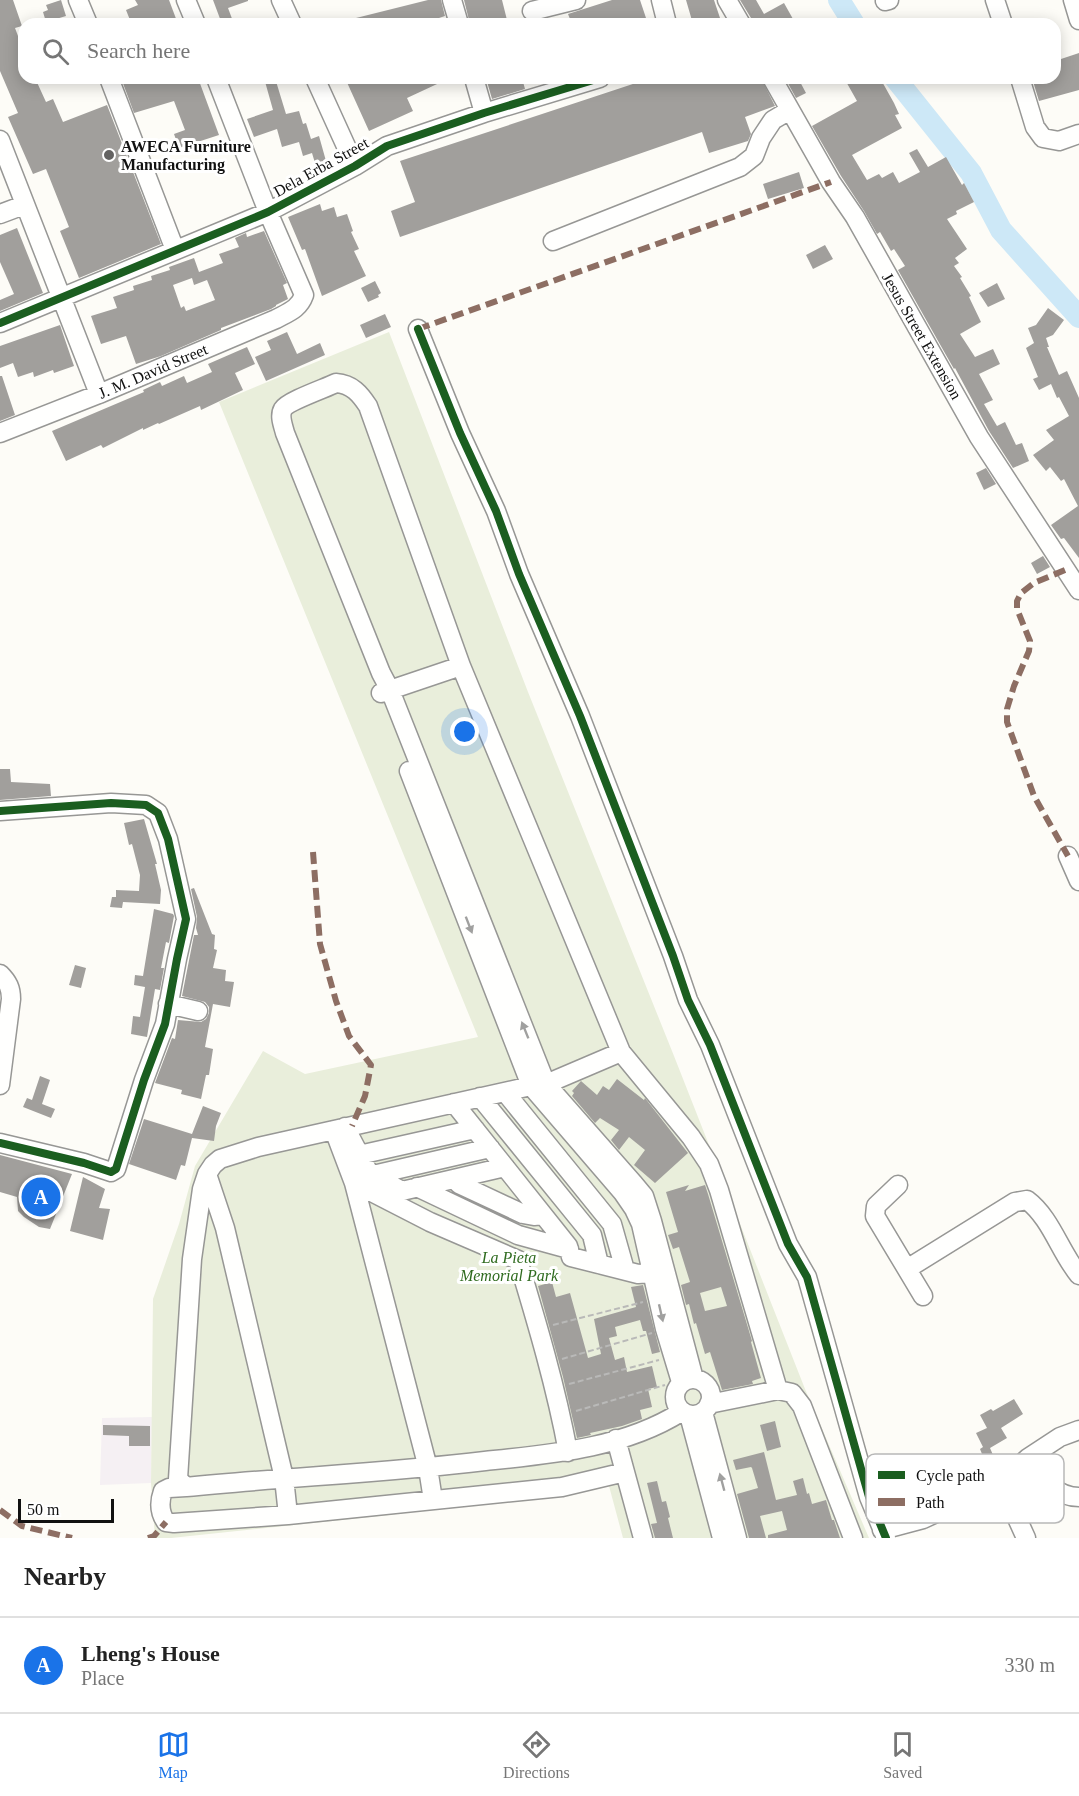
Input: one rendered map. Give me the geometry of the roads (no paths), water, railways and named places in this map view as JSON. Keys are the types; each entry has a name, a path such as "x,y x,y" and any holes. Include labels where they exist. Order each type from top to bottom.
{"street":[{"path":"78,0 86,18"},
{"path":"186,0 194,18"},
{"path":"281,0 289,18"},
{"path":"452,0 457,18"},
{"path":"532,10 576,0"},
{"path":"661,0 666,18"},
{"path":"727,0 738,18"},
{"path":"995,0 1001,18"},
{"path":"1073,0 1079,20"},
{"path":"111,84 175,250"},
{"path":"218,84 268,212"},
{"path":"318,84 355,166"},
{"path":"476,84 484,113"},
{"name":"Dela Erba Street","path":"0,323 268,212 355,166 387,146 580,84"},
{"name":"Jesus Street Extension","path":"775,84 831,182 855,218 979,436 1079,590"},
{"path":"1022,84 1035,127 1043,138 1059,141 1079,134"},
{"path":"553,241 740,167 754,156 761,138 773,120 790,110"},
{"path":"0,140 99,394"},
{"path":"0,214 24,205"},
{"name":"J. M. David Street","path":"0,434 276,319 296,308 304,295 268,212"},
{"path":"418,329 460,434 496,511 519,574 580,716 688,1000 710,1045 778,1220 788,1244 807,1277 866,1487"},
{"path":"686,1381 652,1221 637,1200 539,1085 384,692 381,673 282,422 283,409 289,403 336,383 351,386 368,406 461,666 621,1052 691,1137 709,1164 778,1390"},
{"path":"384,692 461,666"},
{"path":"0,811 111,803 146,805 158,813 168,839 186,920 165,1024 144,1080 116,1169 111,1172 84,1163 0,1143"},
{"path":"1068,856 1079,881"},
{"path":"0,974 11,989 11,999 0,1084"},
{"path":"168,1004 198,1011"},
{"path":"186,1487 178,1479 178,1470 192,1259 199,1203 207,1174 213,1165 220,1160 258,1148 539,1085 621,1052"},
{"path":"505,1092 612,1224 625,1270"},
{"path":"480,1097 592,1235 599,1264"},
{"path":"454,1103 543,1215 569,1249 572,1257 638,1274 652,1273"},
{"path":"339,1129 359,1155 369,1173 402,1191 505,1167"},
{"path":"339,1129 428,1468 434,1500"},
{"path":"359,1155 475,1129"},
{"path":"373,1175 490,1148"},
{"path":"485,1172 520,1185"},
{"path":"207,1174 225,1228 284,1478 288,1515"},
{"path":"454,1179 459,1184 523,1214 543,1215"},
{"path":"354,1183 430,1222 518,1260 562,1415 568,1452"},
{"path":"898,1185 876,1206 875,1216 923,1296"},
{"path":"417,1187 518,1235 569,1249"},
{"path":"637,1200 665,1329 686,1381"},
{"path":"907,1269 1015,1202 1027,1200 1037,1208 1079,1275"},
{"path":"700,1380 708,1388 711,1398 696,1411 678,1407 674,1397 678,1386 686,1381 700,1380"},
{"path":"625,1472 562,1487 288,1515 174,1523 166,1522 161,1515 160,1499 163,1491 169,1488 428,1468 568,1452 616,1439 696,1411 778,1390 792,1393 801,1406 853,1538"},
{"path":"696,1411 722,1538"},
{"path":"696,1411 737,1538"},
{"path":"1034,1454 1060,1437 1079,1430"},
{"path":"616,1439 643,1538"},
{"path":"1064,1495 1079,1497"},
{"path":"884,1534 912,1523"},
{"path":"1019,1523 1026,1538"}],"waterway":[{"path":"839,0 850,18"},
{"path":"900,84 971,173 1001,230 1079,317"}],"place":[{"name":"AWECA Furniture Manufacturing","path":"109,155"},
{"name":"Lheng's House","path":"41,1197"}],"park label":[{"name":"La Pieta Memorial Park","path":"509,1266"}]}
